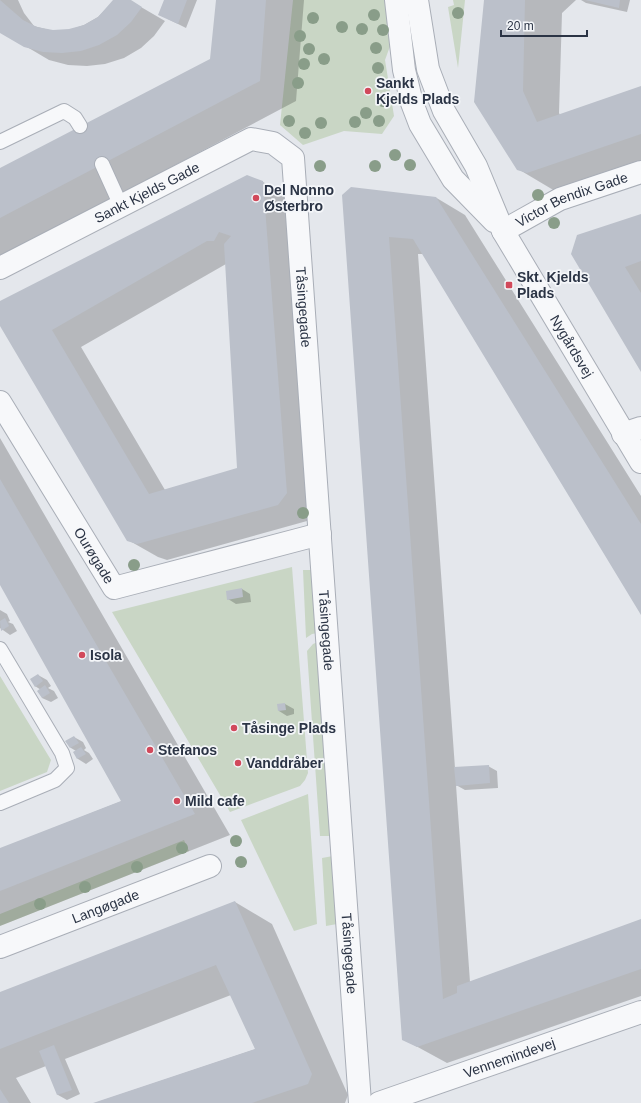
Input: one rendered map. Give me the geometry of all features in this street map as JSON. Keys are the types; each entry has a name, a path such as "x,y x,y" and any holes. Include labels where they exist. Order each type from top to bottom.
{"street":[{"name":"Nygårdsvej","path":"396,0 404,70 412,103 420,124 453,179 503,231"},
{"name":"Nygårdsvej","path":"417,0 423,42 432,82 444,111 476,166 503,231 632,431 641,462"},
{"name":"Sankt Kjelds Gade","path":"0,268 251,139 273,143 293,158"},
{"name":"Tåsingegade","path":"293,158 360,1093"},
{"name":"Victor Bendix Gade","path":"503,231 560,199 641,172"},
{"name":"Ourøgade","path":"0,402 114,588 320,534"},
{"name":"Langøgade","path":"0,947 210,866"},
{"name":"Vennemindevej","path":"379,1103 641,1012"}],"lane":[{"path":"0,142 64,111 75,118 80,126"},
{"path":"102,164 121,206"},
{"path":"0,649 62,753 67,768 55,780 0,803"}],"green space":[{"path":"293,0 388,0 393,38 385,60 394,116 382,134 344,131 303,145 280,125"},
{"path":"453,0 465,0 458,68 448,7 454,5"},
{"path":"292,567 308,773 300,786 230,812 112,612"},
{"path":"303,570 314,570 318,633 312,634 306,638"},
{"path":"318,642 331,836 320,836 307,651 313,644"},
{"path":"0,676 51,760 47,772 0,791"},
{"path":"308,794 317,924 294,931 241,820"},
{"path":"184,840 189,851 0,926 0,914"},
{"path":"333,856 337,924 326,926 322,858"}],"building":[{"path":"0,0 23,20 37,27 53,30 69,29 84,25 98,17 113,0 131,0 142,7 131,22 117,35 99,45 81,51 62,53 43,52 24,47 0,33"},
{"path":"164,0 187,0 178,24 158,15"},
{"path":"216,0 266,0 260,81 0,218 0,168 210,59"},
{"path":"484,0 525,0 523,91 537,122 641,86 641,134 527,173 517,170 474,102"},
{"path":"585,0 620,0 619,8"},
{"path":"247,175 263,181 287,493 278,505 137,544 127,541 0,326 0,301","holes":["219,232 231,236 224,244 237,468 149,494 52,330 207,241 214,241"]},
{"path":"351,187 436,197 641,524 641,615 413,239 389,237 443,999 457,993 457,986 641,919 641,969 417,1047 402,1040 342,195"},
{"path":"641,214 641,261 625,267 641,293 641,372 571,254 577,235"},
{"path":"0,479 195,814 0,891 0,848 121,801 0,585"},
{"path":"242,588 243,597 227,600 226,591"},
{"path":"5,618 9,626 1,631 0,621"},
{"path":"38,674 43,681 35,687 30,679"},
{"path":"45,685 50,693 42,698 37,691"},
{"path":"285,703 286,710 278,711 277,704"},
{"path":"74,736 79,743 70,748 65,741"},
{"path":"81,747 86,754 77,759 73,752"},
{"path":"489,765 490,783 456,786 454,767"},
{"path":"235,901 312,1074 308,1084 252,1103 93,1103 255,1049 216,965 0,1049 0,992"},
{"path":"54,1045 72,1090 57,1095 39,1051"},
{"path":"0,1089 9,1103 0,1103"}],"place":[{"name":"Sankt Kjelds Plads","path":"368,91"},
{"name":"Del Nonno Østerbro","path":"256,198"},
{"name":"Skt. Kjelds Plads","path":"509,285"},
{"name":"Isola","path":"82,655"},
{"name":"Tåsinge Plads","path":"234,728"},
{"name":"Stefanos","path":"150,750"},
{"name":"Vanddråber","path":"238,763"},
{"name":"Mild cafe","path":"177,801"}]}
